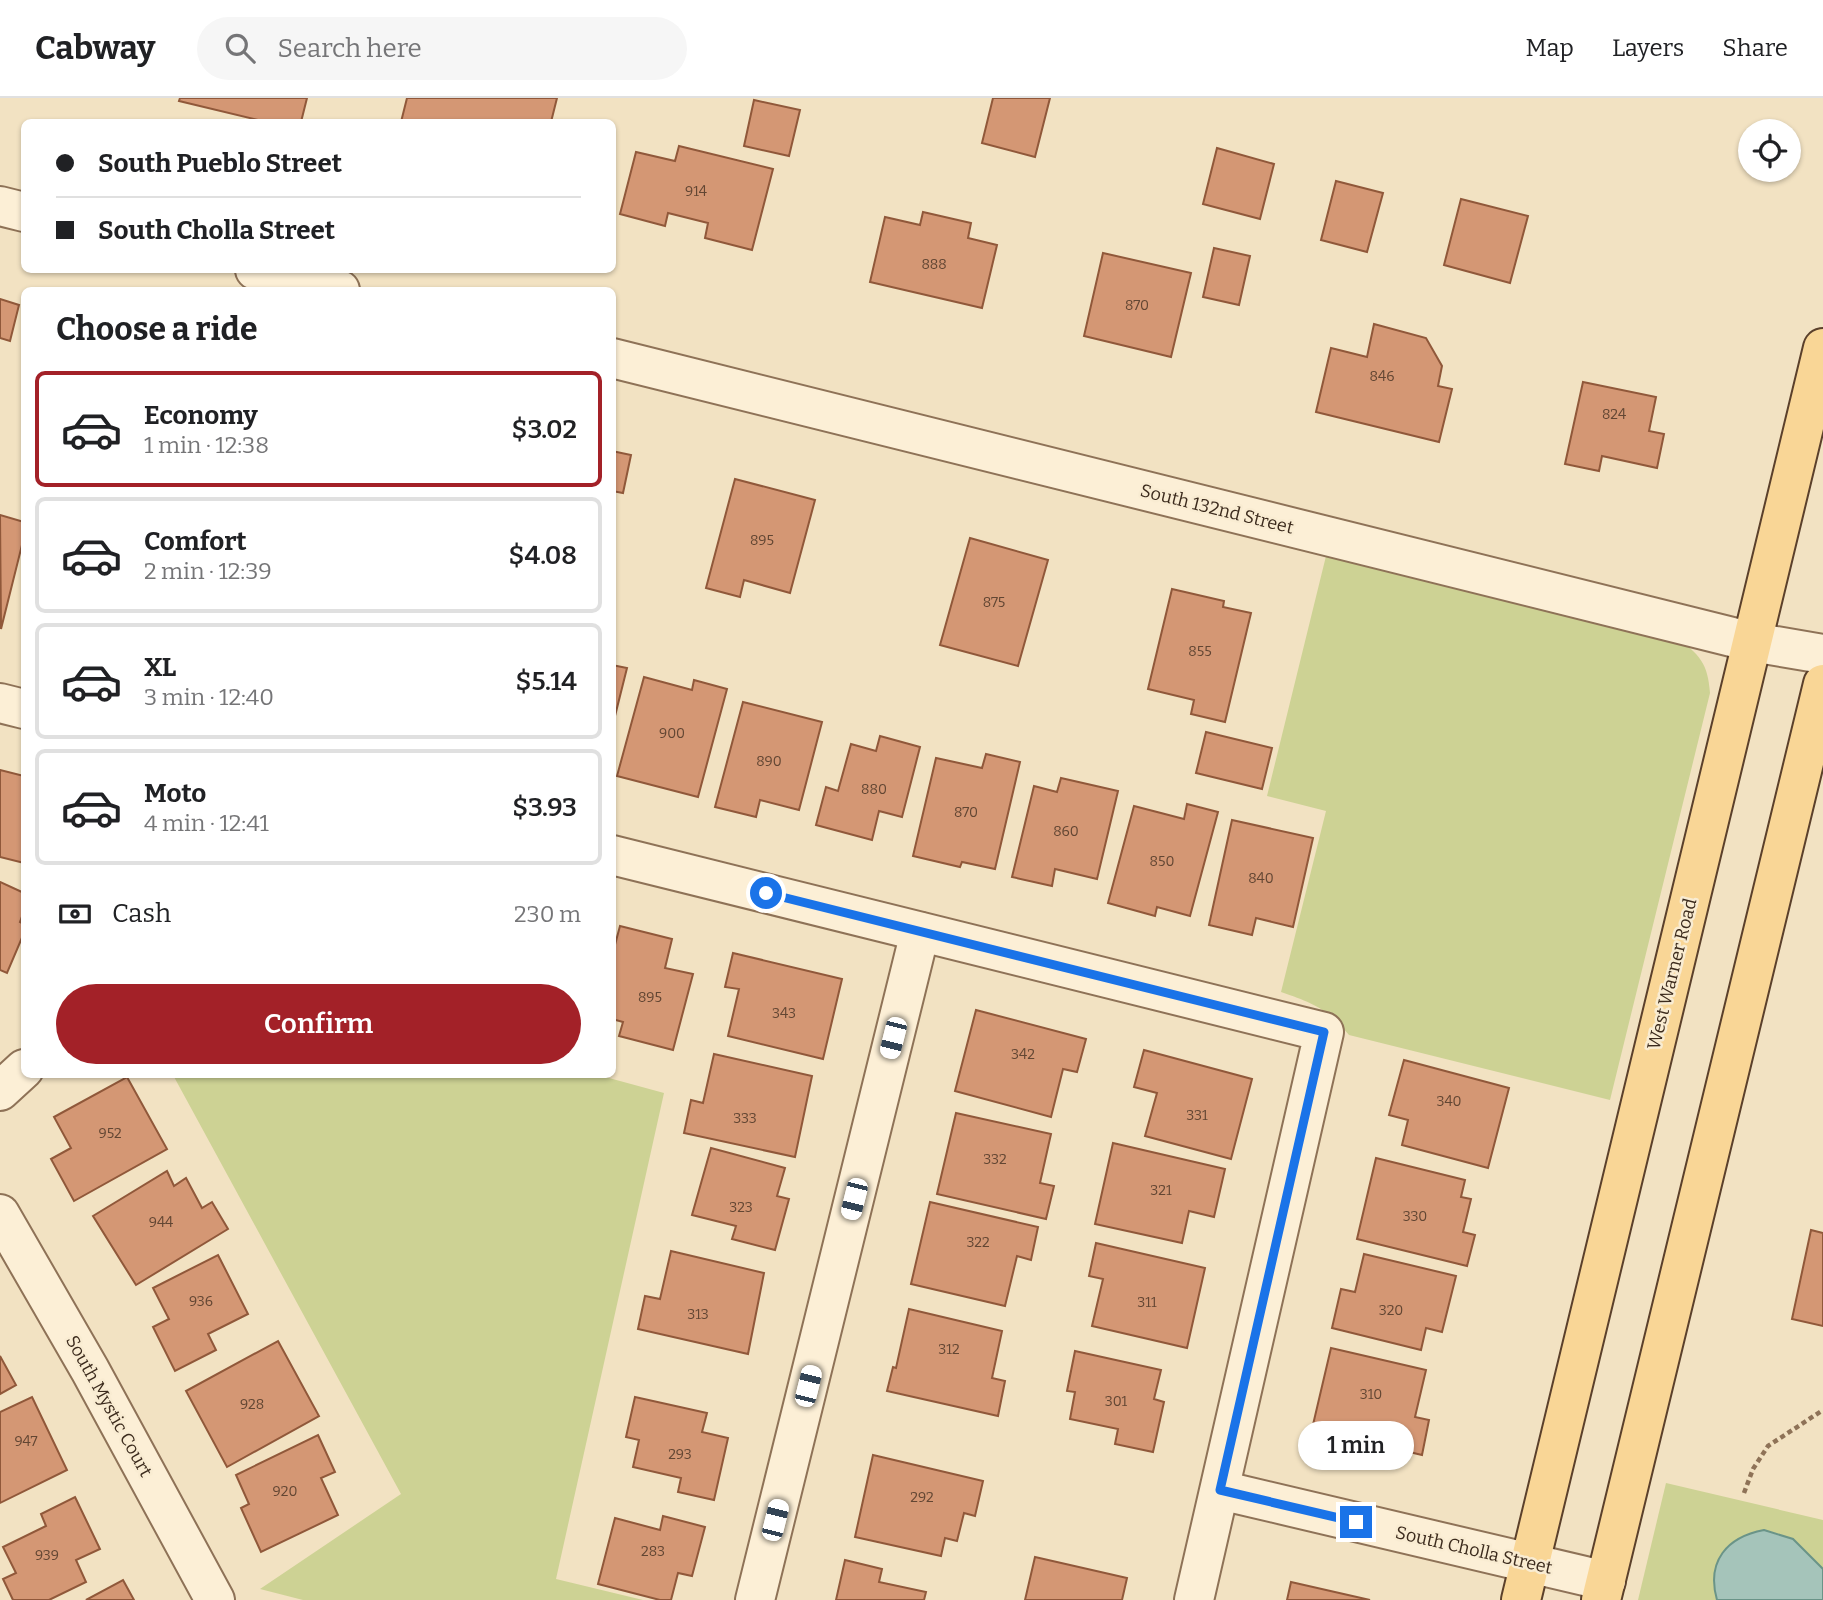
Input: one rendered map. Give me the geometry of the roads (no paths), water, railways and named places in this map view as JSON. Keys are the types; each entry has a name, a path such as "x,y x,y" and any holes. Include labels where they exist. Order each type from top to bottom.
{"main road":[{"name":"West Warner Road","path":"1525,1582 1823,348"},
{"path":"1603,1590 1823,684"}],"street":[{"path":"0,206 21,211"},
{"path":"268,273 327,287"},
{"name":"South 132nd Street","path":"616,359 1752,642 1823,654"},
{"path":"0,703 21,708"},
{"path":"616,856 1324,1032 1194,1600"},
{"path":"755,1600 920,932"},
{"path":"0,1091 21,1072"},
{"name":"South Mystic Court","path":"0,1214 90,1370 215,1600"},
{"name":"South Cholla Street","path":"1220,1490 1525,1582 1603,1590"}],"water":[{"path":"1764,1530 1793,1539 1823,1569 1823,1600 1717,1600 1714,1574 1722,1553 1740,1538"}]}
